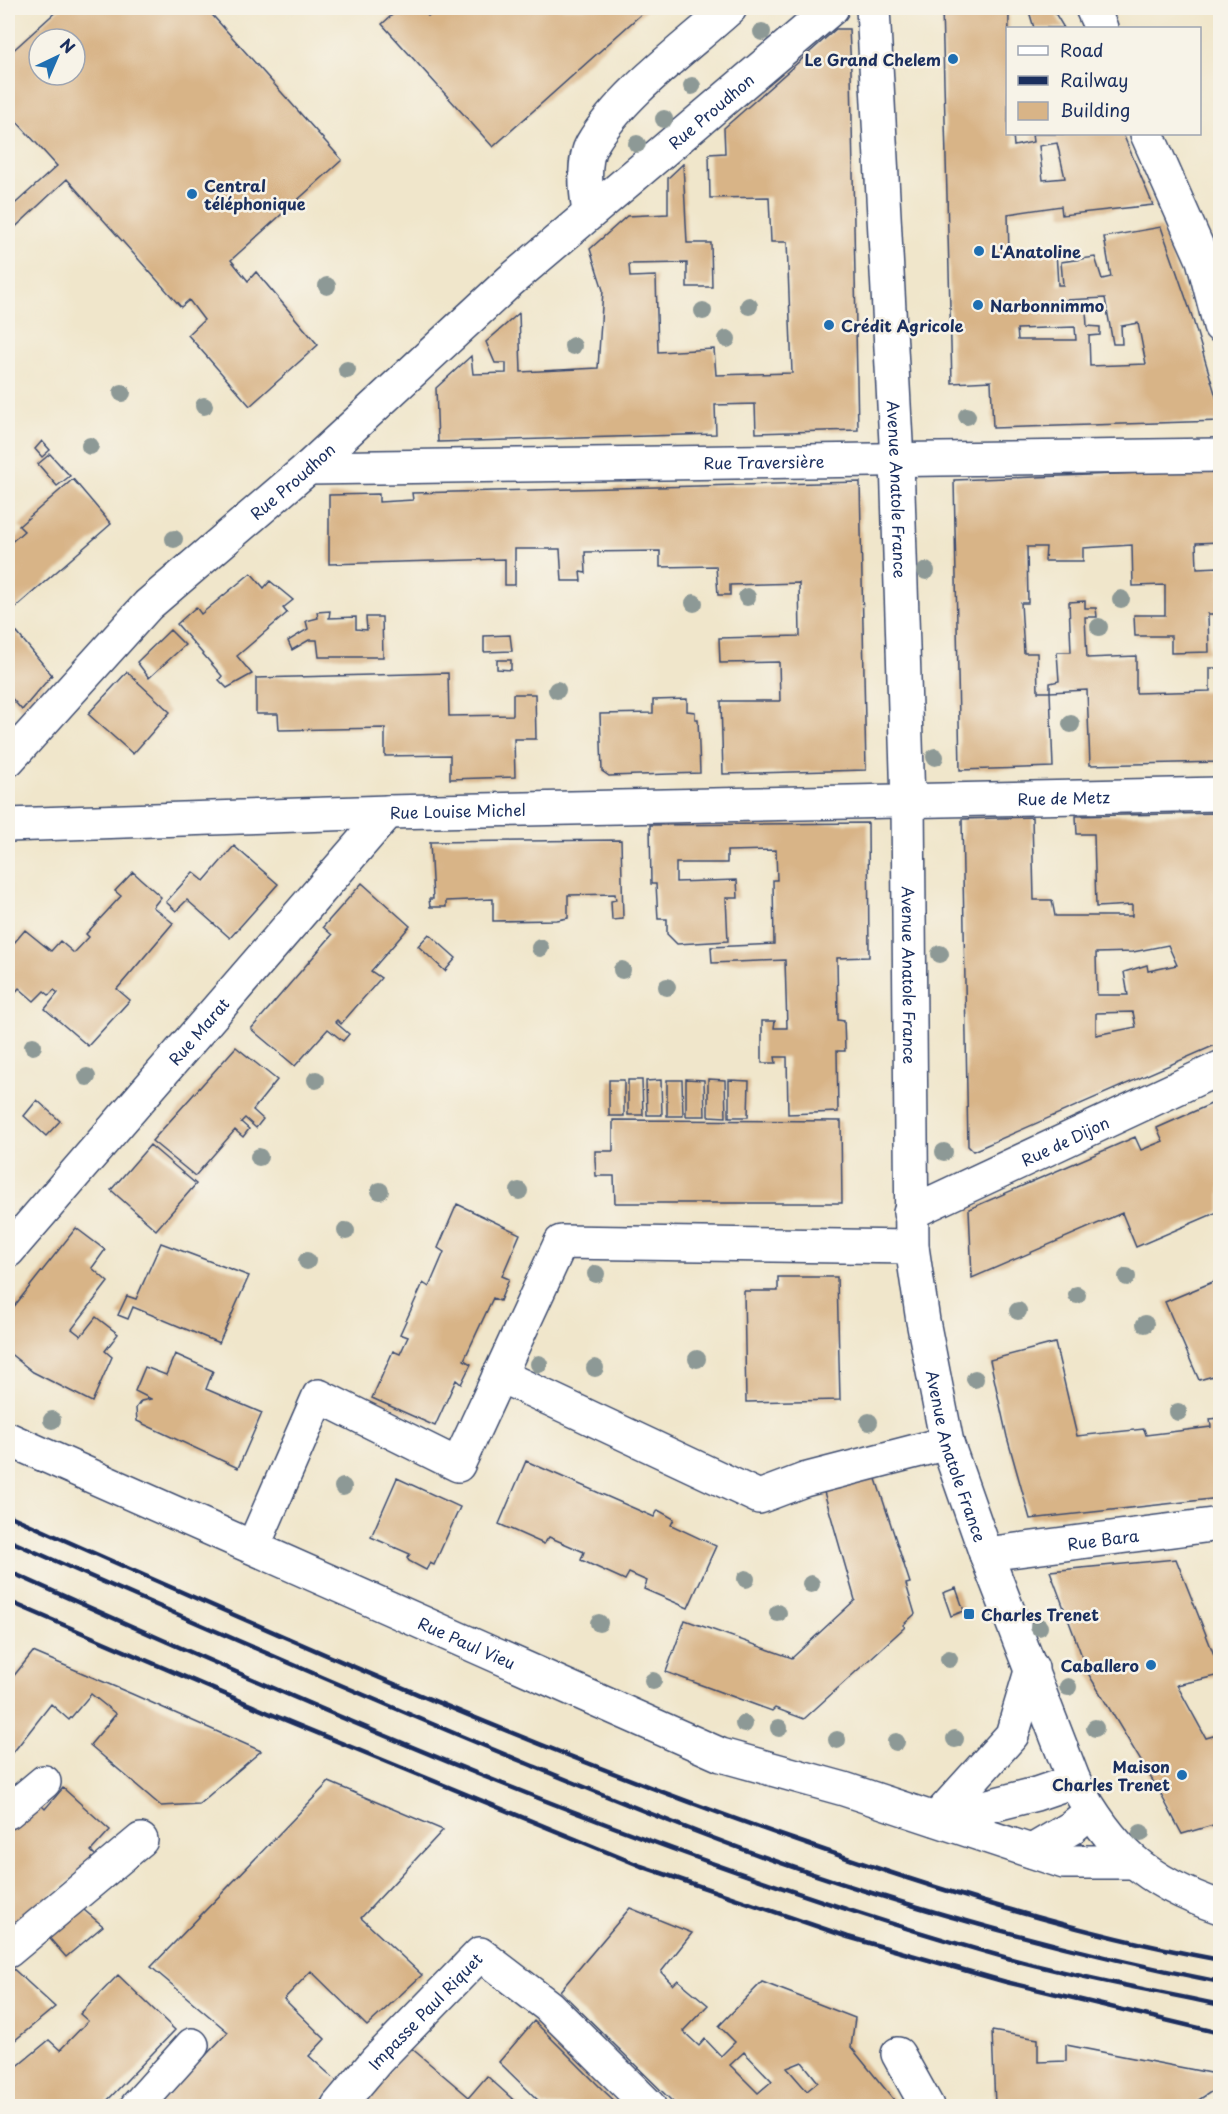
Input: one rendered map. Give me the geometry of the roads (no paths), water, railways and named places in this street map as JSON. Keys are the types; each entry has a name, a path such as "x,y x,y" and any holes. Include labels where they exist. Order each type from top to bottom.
{"street":[{"path":"589,212 585,184 591,146 627,100 730,8"},
{"name":"Rue Proudhon","path":"8,760 148,605 308,468 589,212 832,8"},
{"name":"Avenue Anatole France","path":"873,8 897,461 908,802 910,1214 912,1247 923,1321 947,1443 986,1554 1074,1781 1090,1812 1131,1862 1160,1882 1221,1907"},
{"path":"1092,8 1101,27"},
{"path":"1147,135 1203,260 1221,326"},
{"name":"Rue Traversière","path":"308,468 1221,455"},
{"name":"Rue de Metz","path":"908,802 1221,794"},
{"name":"Rue Louise Michel","path":"8,825 388,812 908,802"},
{"name":"Rue Marat","path":"8,1251 388,812"},
{"name":"Rue de Dijon","path":"910,1214 1221,1068"},
{"path":"253,1547 320,1396 458,1465 561,1242 912,1247"},
{"path":"499,1375 759,1497 804,1480 947,1443"},
{"name":"Rue Paul Vieu","path":"8,1439 721,1755 844,1789 1064,1862 1131,1862"},
{"name":"Rue Bara","path":"986,1554 1221,1524"},
{"path":"936,1819 1012,1735 1032,1668"},
{"path":"936,1819 1036,1794 1074,1781"},
{"path":"8,1812 44,1782"},
{"path":"1032,1851 1071,1828 1090,1812"},
{"path":"8,1951 141,1840"},
{"name":"Impasse Paul Riquet","path":"338,2106 377,2060 480,1954 548,2006 649,2106"},
{"path":"137,2106 192,2045"},
{"path":"898,2054 927,2106"}],"railway":[{"path":"8,1515 398,1686 695,1804 847,1858 1005,1908 1112,1937 1220,1960"},
{"path":"8,1540 457,1734 605,1796 733,1845 819,1876 951,1917 1085,1952 1220,1982"},
{"path":"8,1571 378,1733 502,1784 754,1878 882,1921 1011,1959 1220,2005"},
{"path":"8,1601 278,1717 641,1866 848,1937 1006,1982 1220,2033"}],"place":[{"name":"Le Grand Chelem","path":"953,59"},
{"name":"Central téléphonique","path":"192,194"},
{"name":"L'Anatoline","path":"979,251"},
{"name":"Narbonnimmo","path":"978,305"},
{"name":"Crédit Agricole","path":"829,325"},
{"name":"Charles Trenet","path":"969,1614"},
{"name":"Caballero","path":"1151,1665"},
{"name":"Maison Charles Trenet","path":"1182,1775"}]}
